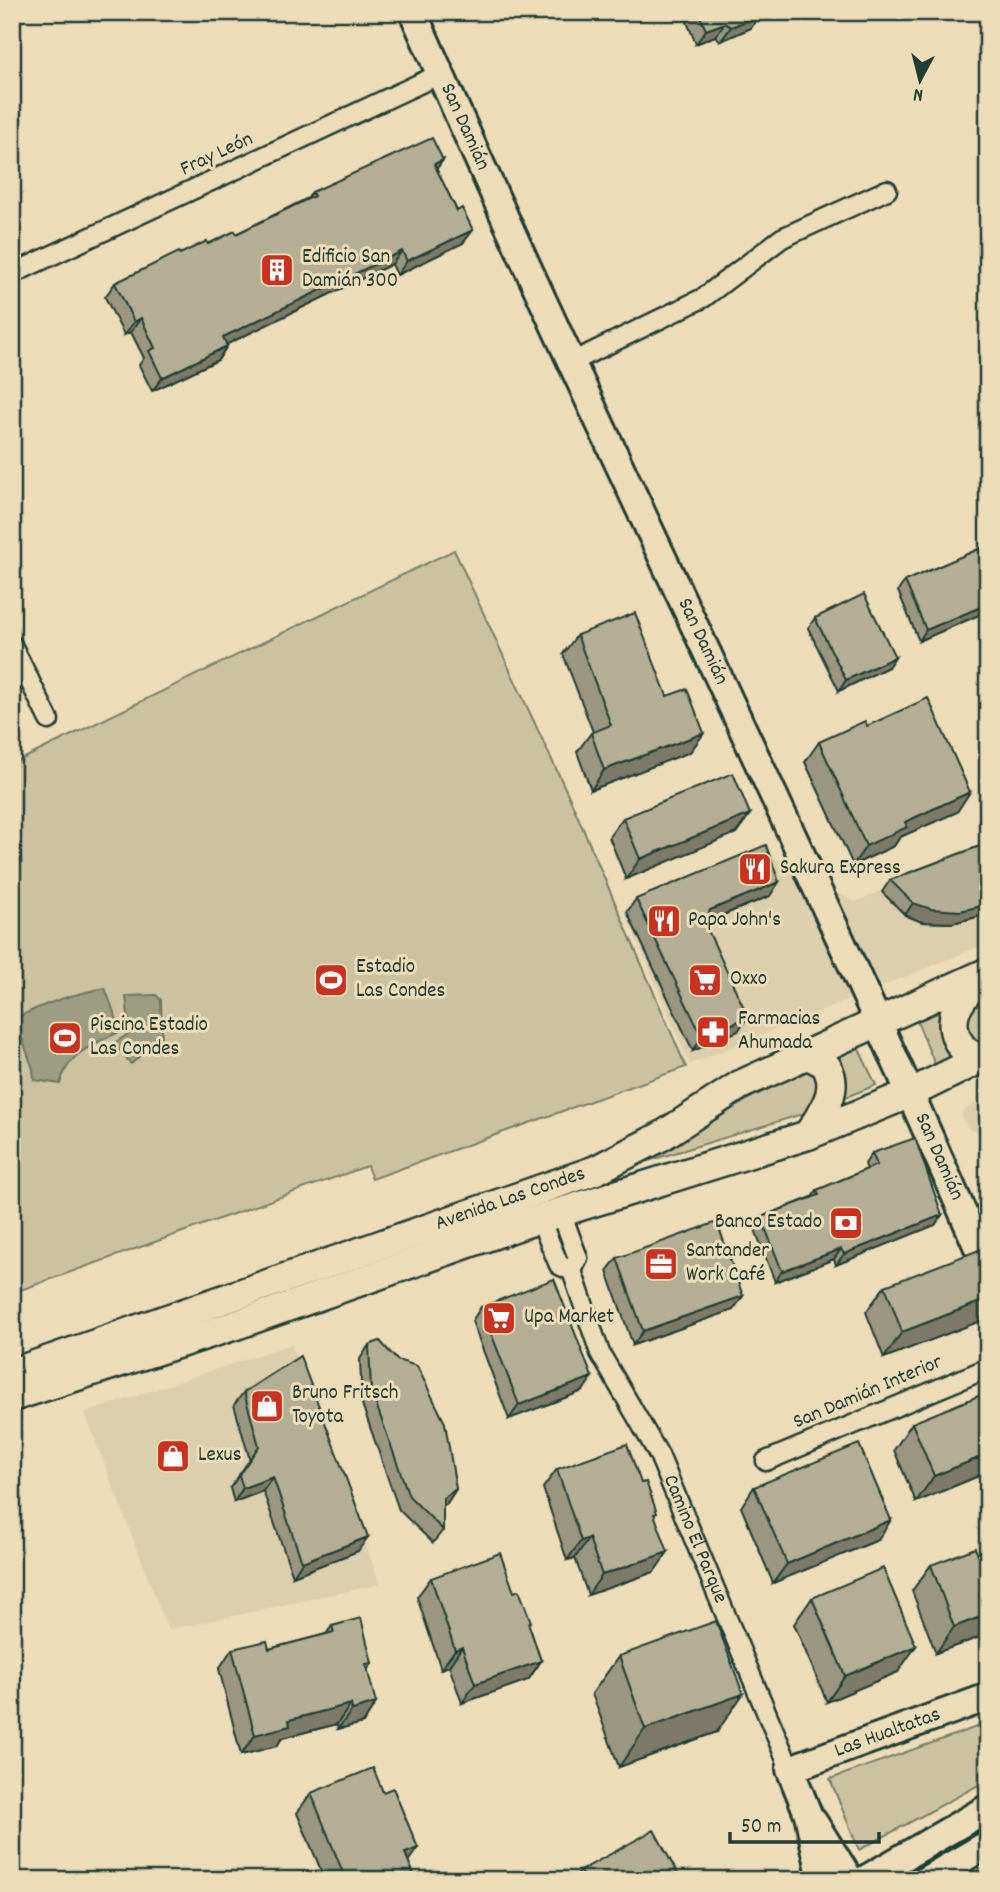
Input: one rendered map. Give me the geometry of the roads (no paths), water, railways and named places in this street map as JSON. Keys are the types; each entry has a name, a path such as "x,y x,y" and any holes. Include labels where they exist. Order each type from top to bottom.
{"main road":[{"name":"San Damián","path":"413,12 911,1093 988,1271"},
{"name":"Avenida Las Condes","path":"12,1373 596,1170 662,1136 740,1086 985,973"},
{"path":"985,973 961,1001 953,1024 960,1045 969,1054 985,1056"},
{"path":"806,1054 824,1063 833,1083 826,1106 808,1135"},
{"name":"Avenida Las Condes","path":"12,1397 236,1325 550,1216 808,1135 911,1093 985,1056"},
{"name":"Las Hualtatas","path":"790,1769 988,1697"},
{"name":"Camino El Parque","path":"790,1769 808,1814 822,1880"},
{"path":"864,1880 988,1808"},
{"name":"Camino El Parque","path":"808,1814 850,1880"},
{"path":"926,1880 988,1844"}],"street":[{"name":"Fray León","path":"12,274 440,75"},
{"path":"572,362 703,298 782,237 887,190"},
{"path":"12,645 49,720"},
{"name":"Camino El Parque","path":"550,1216 559,1265 572,1271 600,1353 659,1455 790,1769"},
{"name":"San Damián Interior","path":"766,1461 988,1368"}],"place":[{"name":"Edificio San Damián 300","path":"277,270"},
{"name":"Sakura Express","path":"755,869"},
{"name":"Papa John's","path":"664,921"},
{"name":"Estadio Las Condes","path":"331,980"},
{"name":"Oxxo","path":"705,980"},
{"name":"Farmacias Ahumada","path":"713,1032"},
{"name":"Piscina Estadio Las Condes","path":"65,1038"},
{"name":"Banco Estado","path":"846,1223"},
{"name":"Santander Work Café","path":"661,1264"},
{"name":"Upa Market","path":"499,1318"},
{"name":"Bruno Fritsch Toyota","path":"267,1406"},
{"name":"Lexus","path":"173,1456"}]}
